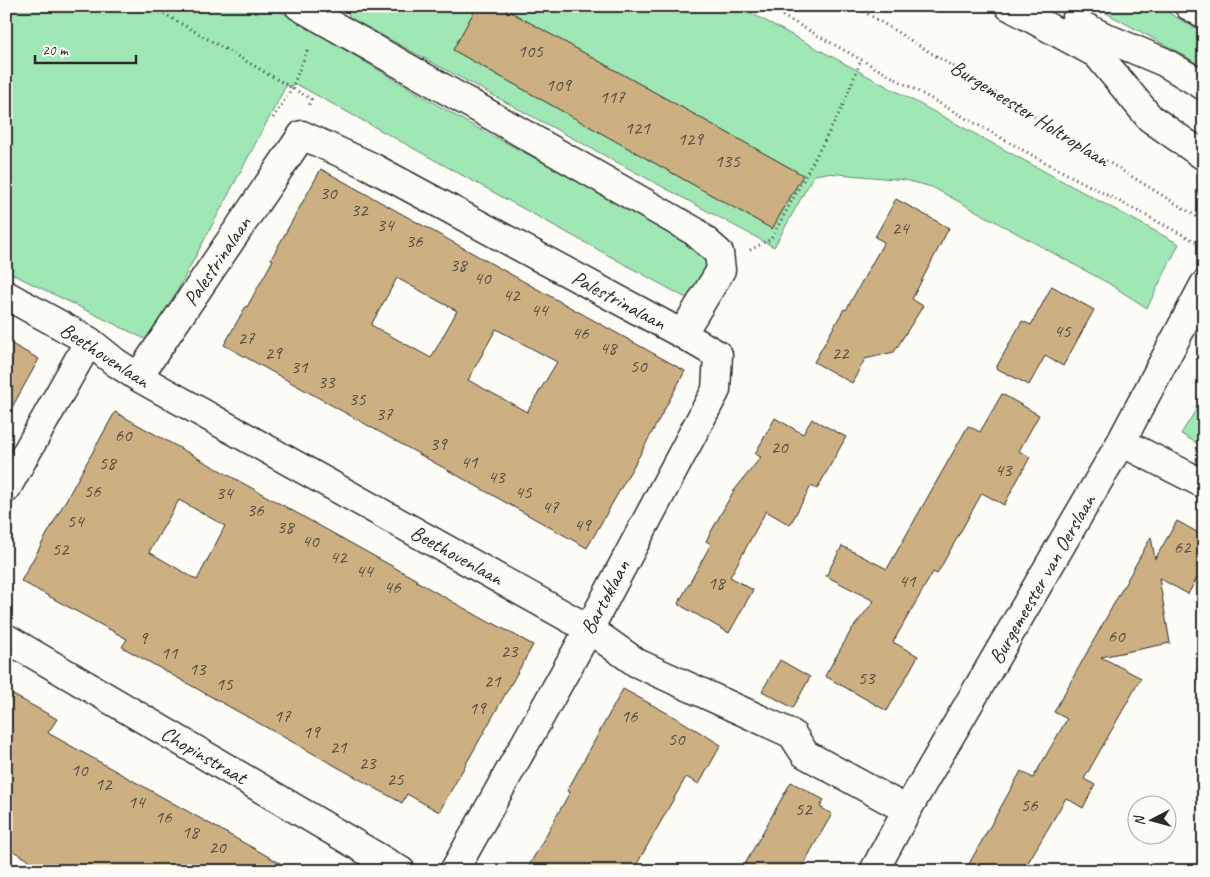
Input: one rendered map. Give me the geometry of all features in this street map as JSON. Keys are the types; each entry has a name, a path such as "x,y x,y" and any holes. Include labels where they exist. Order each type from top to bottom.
{"street":[{"path":"299,6 694,231 719,253 720,264"},
{"path":"1008,6 1096,54 1150,118 1204,156"},
{"path":"1044,6 1108,39 1164,62 1204,86"},
{"path":"1189,6 1204,14"},
{"name":"Palestrinalaan","path":"138,377 302,135 370,166 682,334 720,270 720,264"},
{"name":"Burgemeester van Oerslaan","path":"874,871 907,810 1122,442 1204,285"},
{"name":"Beethovenlaan","path":"6,295 89,341 115,362 138,377 589,629 637,662 792,734 805,754 907,810"},
{"name":"Bartoklaan","path":"454,871 589,629 716,390 718,355 682,334"},
{"path":"6,489 89,341"},
{"path":"1122,442 1204,484"},
{"name":"Chopinstraat","path":"6,638 401,871"}],"path":[{"path":"150,6 292,88"},
{"path":"765,6 1048,164 1204,246"},
{"name":"Burgemeester Holtroplaan","path":"855,6 1204,220"},
{"path":"720,264 771,239 840,112 861,60"}],"green space":[{"path":"6,6 271,6 468,123 707,251 713,261 696,294 686,298 298,85 286,86 149,341 6,271"},
{"path":"345,6 738,6 1179,244 1147,308 1108,283 932,187 905,180 827,173 814,175 774,247 350,18"},
{"path":"1093,6 1157,6 1204,33 1204,68 1180,53"},
{"path":"1204,397 1204,447 1181,434"}],"building":[{"path":"477,6 500,6 803,175 772,229 453,50"},
{"path":"321,169 685,371 587,548 224,345 273,260 271,259","holes":["397,278 457,311 431,358 371,325","496,329 557,362 527,412 468,380"]},
{"path":"896,199 949,228 912,299 923,306 894,352 865,359 852,383 814,362 884,242 875,237"},
{"path":"1052,286 1094,310 1063,366 1045,356 1029,385 996,368 1022,321 1031,325"},
{"path":"6,341 39,359 6,418"},
{"path":"1002,394 1039,415 1019,451 1030,457 1004,505 982,493 937,574 933,572 893,642 918,656 887,711 825,676 852,629 874,601 826,576 842,546 887,569 968,426 980,432"},
{"path":"115,412 417,580 492,624 533,645 439,812 407,794 402,803 122,647 127,639 21,581","holes":["179,500 225,526 197,580 149,552"]},
{"path":"775,418 803,434 812,419 846,437 817,489 811,486 790,525 766,511 730,577 753,590 729,633 678,604 711,544 706,541 733,492 761,457 755,454"},
{"path":"1177,521 1204,536 1204,566 1188,594 1159,578 1170,643 1101,657 1141,678 1084,779 1095,785 1083,808 1066,798 1023,871 965,871 1021,771 1033,778 1067,719 1054,712 1151,537 1155,559"},
{"path":"780,660 810,677 793,708 762,691"},
{"path":"623,689 721,745 699,784 686,777 633,871 526,871 570,792 567,791"},
{"path":"6,691 57,719 48,733 294,871 48,871 6,847"},
{"path":"791,782 824,800 820,807 832,814 800,871 741,871"}]}
